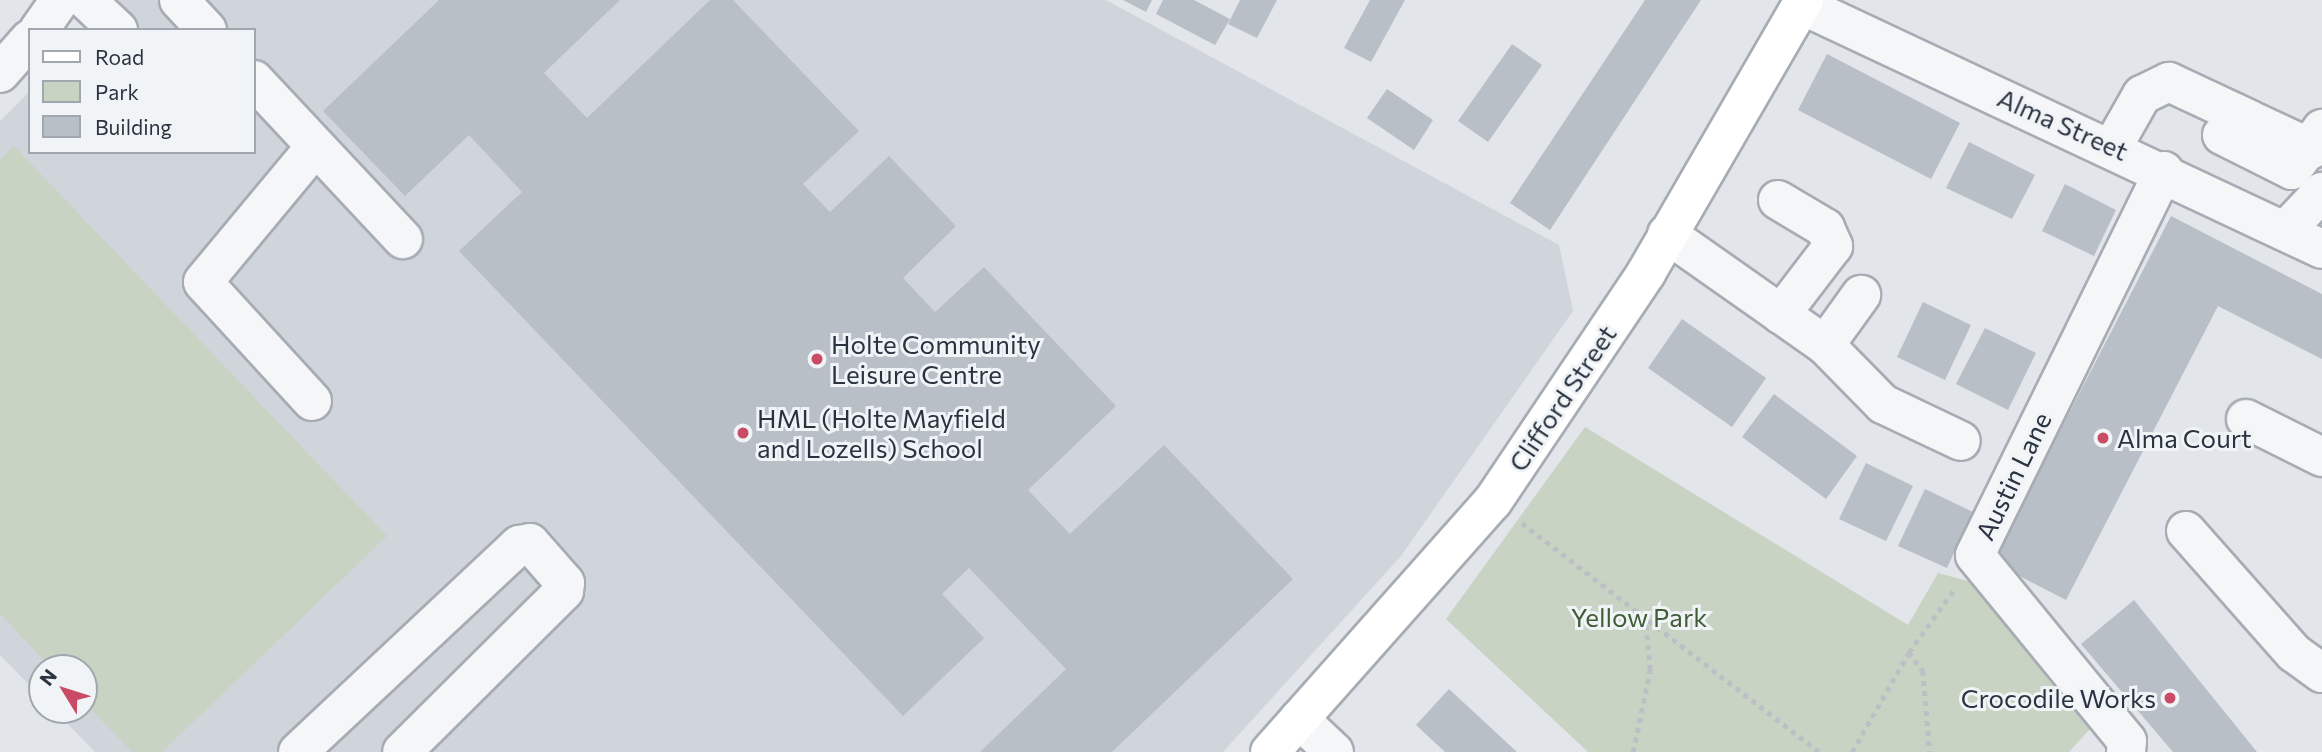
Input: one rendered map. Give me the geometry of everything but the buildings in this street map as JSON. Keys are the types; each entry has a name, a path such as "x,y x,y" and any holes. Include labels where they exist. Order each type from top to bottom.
{"main road":[{"name":"Clifford Street","path":"1269,752 1493,501 1667,234 1803,2"}],"street":[{"path":"40,28 60,0"},
{"path":"86,0 116,28"},
{"path":"179,0 205,28"},
{"name":"Alma Street","path":"1803,2 2113,146 2322,249"},
{"path":"256,82 403,239"},
{"path":"2113,146 2142,95 2292,170 2317,139"},
{"path":"312,401 203,282 315,147"},
{"name":"Austin Lane","path":"2126,752 2127,741 1975,555 2164,171"},
{"path":"2285,231 2322,192"},
{"path":"1778,200 1825,228 1833,246 1781,314"},
{"path":"1667,234 1825,345 1856,371 1883,404 1961,441"},
{"path":"1825,345 1861,295"},
{"path":"2246,419 2322,457"},
{"path":"2186,531 2294,653 2322,673"},
{"path":"298,752 520,545 530,543 565,583 564,591 402,752"},
{"path":"1299,719 1335,752"}],"path":[{"path":"1493,501 1819,752"},
{"path":"1852,752 1909,652 1975,555"},
{"path":"1633,752 1650,670 1645,617"},
{"path":"1909,652 1923,671 1930,752"}],"shaded area":[{"name":"HML (Holte Mayfield and Lozells) School","path":"119,0 1106,0 1559,245 1573,311 1401,556 1223,752 95,752 68,724 98,724 98,654 28,654 28,684 0,655 0,121 28,93 28,154 256,154 256,28 92,28"}],"green space":[{"path":"14,146 387,536 162,752 132,752 98,717 98,654 39,654 0,614 0,159"},
{"name":"Yellow Park","path":"1585,427 1908,625 1938,573 1979,584 2098,720 2069,752 1588,752 1446,619"}],"place":[{"name":"Holte Community Leisure Centre","path":"817,359"},
{"name":"HML (Holte Mayfield and Lozells) School","path":"743,433"},
{"name":"Alma Court","path":"2103,438"},
{"name":"Crocodile Works","path":"2170,698"}]}
